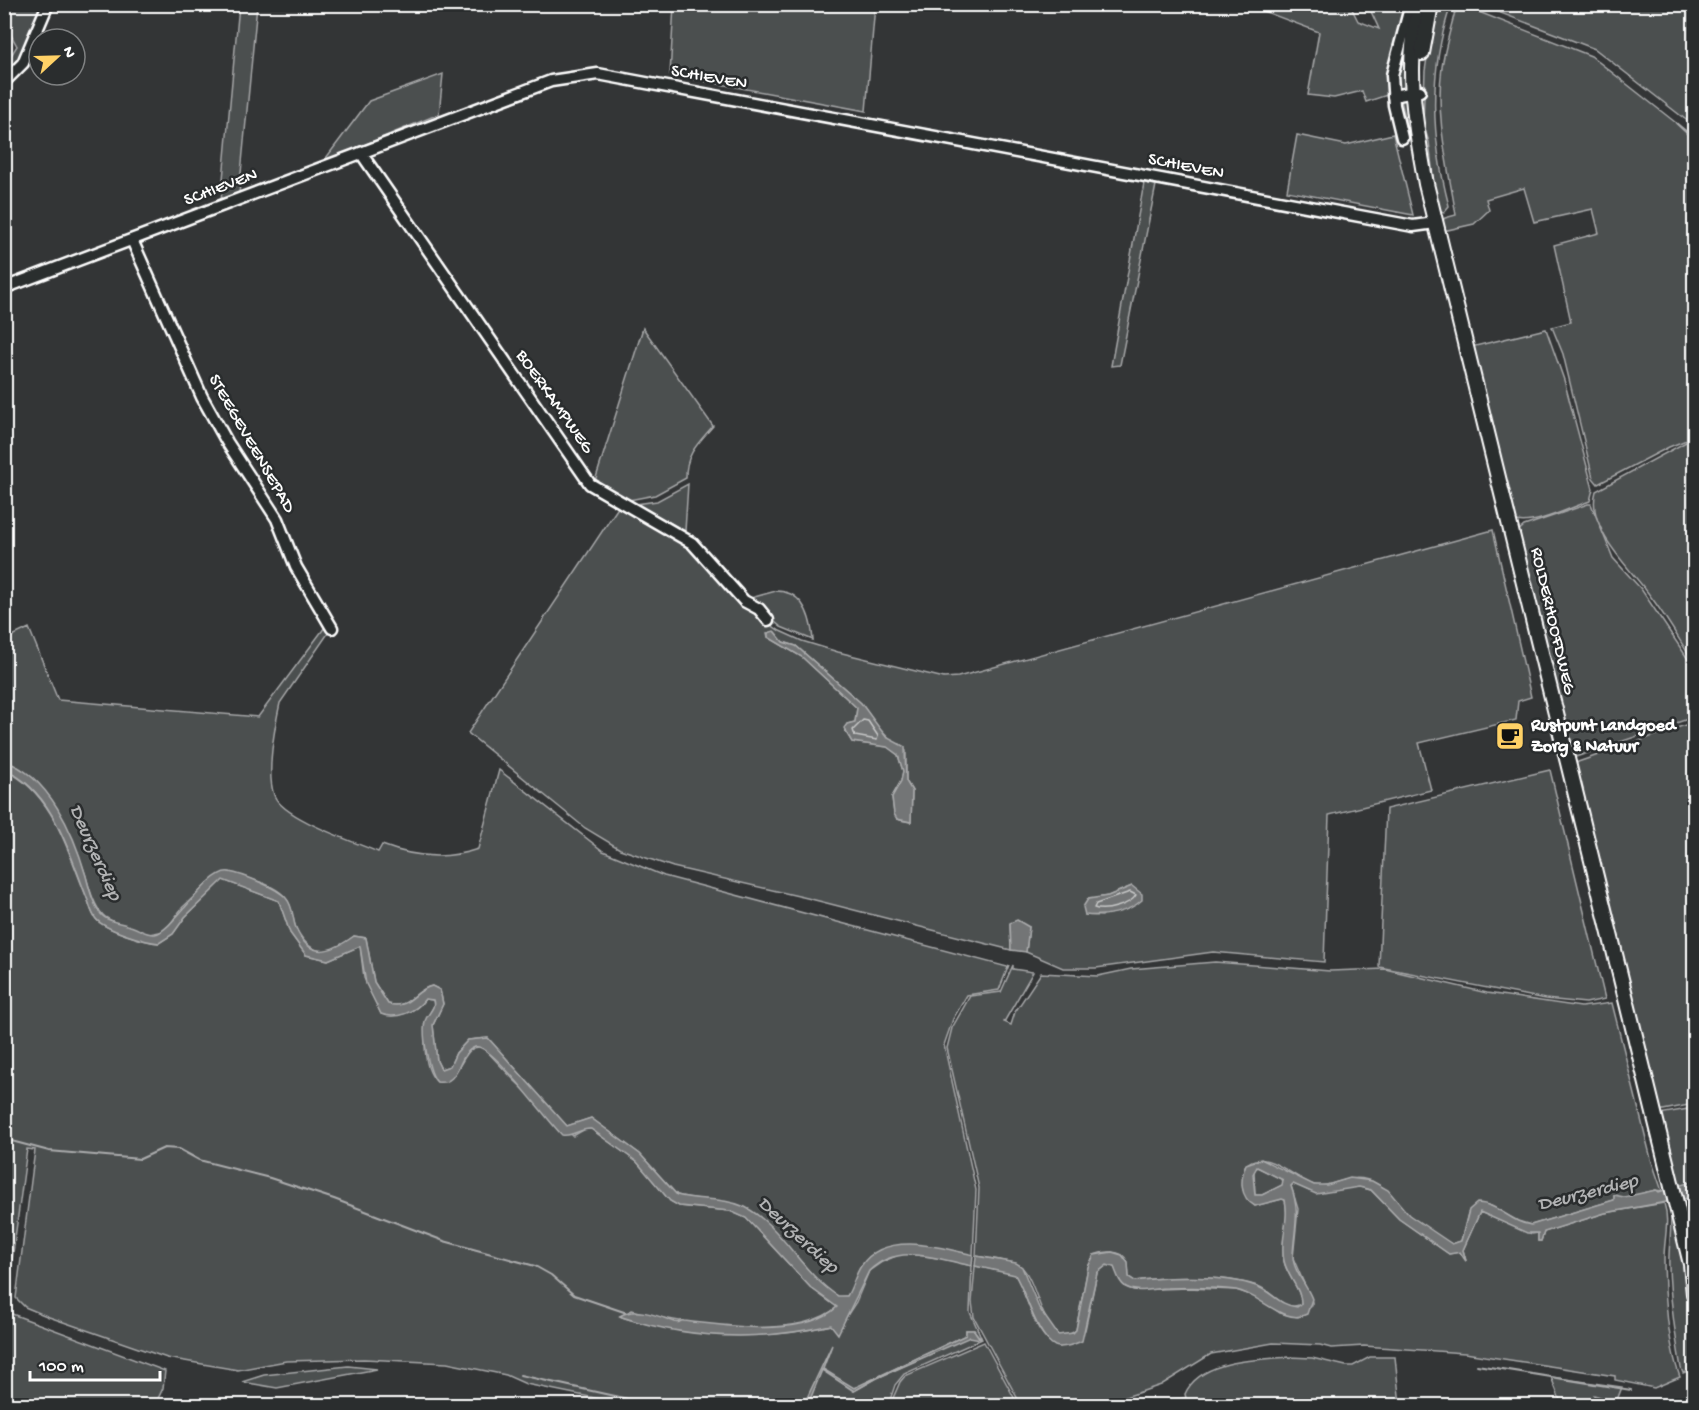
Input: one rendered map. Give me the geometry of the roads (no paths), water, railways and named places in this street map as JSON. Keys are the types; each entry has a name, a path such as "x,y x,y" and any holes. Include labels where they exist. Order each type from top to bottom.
{"main road":[{"name":"ROLDERHOOFDWEG","path":"1420,4 1415,27 1418,139 1435,223 1672,1184 1691,1264 1695,1294"},
{"name":"ROLDERHOOFDWEG","path":"1416,92 1431,4"}],"street":[{"path":"4,82 23,63 48,4"},
{"path":"1402,138 1393,96 1392,75 1411,4"},
{"name":"SCHIEVEN","path":"4,288 551,81 598,74 1413,226 1435,223"},
{"path":"1393,96 1416,92"},
{"name":"BOERKAMPWEG","path":"361,153 590,484 692,543 744,601 759,609 768,620"},
{"name":"STEEGEVEENSEPAD","path":"132,240 202,397 227,442 277,519 296,567 332,628"}],"water":[{"path":"774,631 783,642 796,646 861,703 886,737 905,747 906,781 912,791 911,822 897,819 894,814 892,797 901,781 903,771 898,755 887,747 852,742 844,728 847,724 855,722 857,708 802,657 768,637 768,633"},
{"path":"4,761 20,768 47,792 67,825 95,904 107,919 155,934 171,923 201,889 221,873 229,872 251,878 276,890 286,898 301,938 314,949 329,949 354,936 366,938 374,982 388,1004 407,1002 432,986 440,990 443,1004 433,1025 437,1061 441,1069 450,1066 456,1053 468,1040 488,1038 567,1126 591,1118 640,1154 677,1195 737,1204 758,1215 813,1275 838,1296 847,1296 861,1266 871,1255 884,1248 914,1244 945,1248 973,1255 972,1266 918,1255 892,1257 880,1262 869,1271 838,1334 831,1325 753,1336 700,1334 648,1325 620,1316 640,1312 677,1322 741,1327 784,1327 822,1317 837,1307 811,1288 746,1218 730,1211 679,1206 670,1201 637,1162 591,1129 562,1135 506,1069 483,1049 475,1047 469,1050 451,1079 437,1082 428,1062 424,1034 425,1021 433,1008 433,1000 425,999 405,1014 387,1016 381,1014 366,984 360,946 328,960 306,955 290,933 279,901 223,880 185,917 173,934 159,943 126,935 101,923 93,914 58,825 48,808 22,779 5,770"},
{"path":"1132,886 1142,894 1142,900 1130,908 1115,913 1085,915 1083,907 1088,899 1108,896"},
{"path":"1017,920 1029,927 1026,952 1011,950 1010,923"},
{"path":"1261,1159 1314,1185 1327,1185 1350,1178 1372,1181 1388,1190 1409,1215 1452,1244 1461,1241 1469,1210 1477,1203 1491,1206 1517,1221 1531,1225 1614,1200 1614,1195 1624,1197 1656,1190 1659,1192 1694,1181 1694,1197 1605,1213 1544,1232 1541,1241 1538,1241 1538,1233 1527,1233 1480,1212 1463,1250 1466,1261 1460,1252 1449,1254 1399,1219 1371,1190 1359,1187 1316,1194 1293,1184 1291,1186 1296,1213 1293,1256 1295,1267 1312,1299 1307,1314 1298,1317 1281,1313 1254,1297 1236,1290 1192,1287 1131,1289 1118,1278 1114,1267 1107,1265 1097,1273 1082,1341 1061,1347 1048,1341 1042,1333 1015,1275 975,1266 976,1256 1016,1263 1022,1267 1039,1308 1058,1335 1073,1333 1076,1330 1088,1267 1094,1255 1112,1252 1122,1255 1128,1263 1129,1277 1135,1281 1179,1277 1243,1282 1266,1291 1286,1304 1297,1307 1301,1304 1301,1299 1286,1267 1283,1253 1285,1200 1255,1206 1250,1202 1242,1187 1246,1164","holes":["1257,1167 1283,1180 1282,1185 1262,1195 1255,1195 1253,1174"]},
{"path":"966,1330 974,1330 980,1339 970,1337 877,1378 854,1391 822,1370 809,1402 806,1400 832,1345 823,1369 854,1388 966,1335"}],"waterway":[{"path":"1676,123 1694,140"},
{"path":"4,1139 49,1151 140,1159 164,1148 179,1149 199,1160 270,1178 334,1199 444,1241 535,1266 551,1275 574,1295 627,1313"},
{"path":"1477,1365 1631,1390"},
{"path":"520,1375 659,1406"}],"place":[{"name":"Rustpunt Landgoed Zorg & Natuur","path":"1510,736"}],"water label":[{"name":"Deurzerdiep","path":"94,853"},
{"name":"Deurzerdiep","path":"1588,1194"},
{"name":"Deurzerdiep","path":"797,1236"}]}
